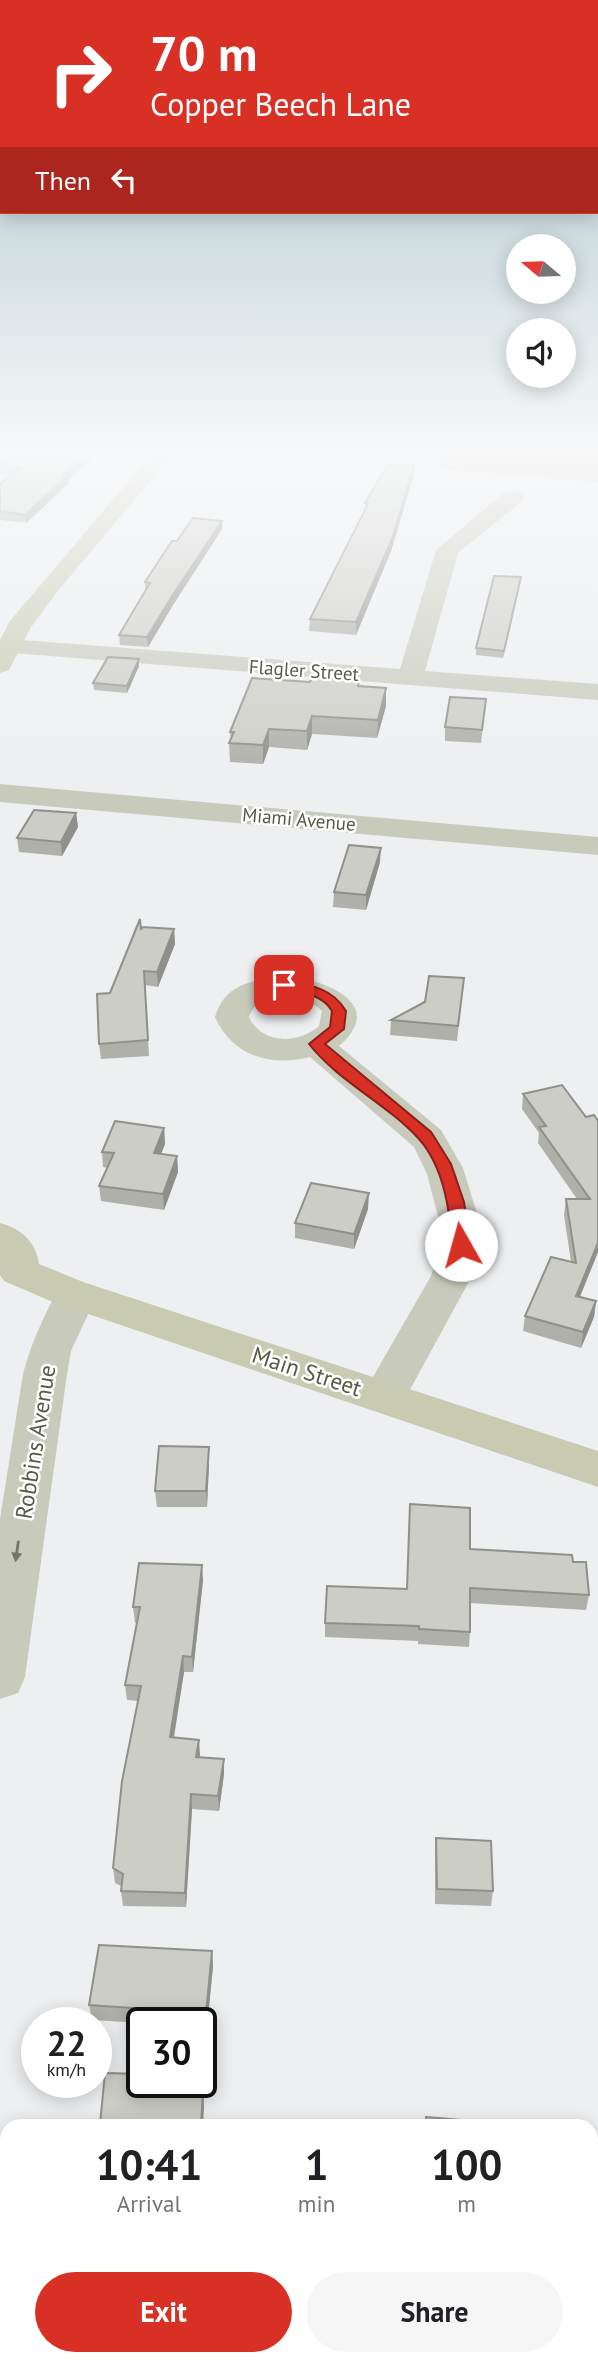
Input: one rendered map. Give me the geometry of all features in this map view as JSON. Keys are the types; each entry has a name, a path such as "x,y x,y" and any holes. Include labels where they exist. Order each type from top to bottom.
{"main road":[{"path":"7,640 73,559"},
{"name":"Main Street","path":"6,1260 76,1295 598,1469"}],"street":[{"path":"410,677 444,559"},
{"name":"Flagler Street","path":"7,640 598,692"},
{"name":"Miami Avenue","path":"0,793 598,846"},
{"path":"317,1044 425,1136 443,1164 456,1202 461,1245 452,1271 384,1396"},
{"name":"Robbins Avenue","path":"0,1677 45,1374 50,1351 76,1295"}],"building":[{"path":"160,559 196,559 147,637 119,635 150,583 145,582"},
{"path":"340,559 383,559 356,622 310,619"},
{"path":"494,576 521,577 504,651 476,648"},
{"path":"108,657 139,659 127,686 93,683"},
{"path":"312,677 359,680 358,686 386,688 378,720 312,716 307,731 269,729 263,745 229,743 234,732 230,732 252,678 310,682"},
{"path":"450,697 486,699 482,730 445,727"},
{"path":"34,810 76,813 61,842 17,838"},
{"path":"349,845 381,848 366,895 334,892"},
{"path":"140,919 141,930 142,927 174,929 157,972 144,971 148,1040 99,1044 97,994 110,993"},
{"path":"429,976 464,978 458,1026 391,1020 425,1002"},
{"path":"562,1085 586,1117 594,1115 598,1121 598,1243 576,1296 596,1301 583,1332 525,1316 551,1257 576,1263 566,1199 590,1199 539,1127 546,1126 523,1094"},
{"path":"115,1121 164,1128 154,1153 177,1156 163,1194 99,1186 114,1153 102,1152"},
{"path":"311,1183 369,1193 354,1234 295,1223"},
{"path":"159,1446 209,1447 206,1491 155,1491"},
{"path":"410,1504 470,1508 470,1549 572,1555 573,1562 586,1562 589,1595 470,1588 470,1632 419,1629 419,1626 325,1623 327,1586 407,1589"},
{"path":"139,1563 202,1565 192,1657 183,1656 170,1737 199,1740 196,1757 224,1759 218,1796 191,1794 185,1893 121,1891 123,1874 113,1868 122,1781 141,1686 125,1685 140,1607 133,1607"},
{"path":"436,1838 491,1841 493,1891 437,1889"},
{"path":"99,1945 212,1951 207,2007 89,2005"},
{"path":"112,2073 126,2074 126,2098 203,2098 201,2119 100,2119 103,2098 112,2098"}],"route":[{"path":"284,985 313,990 334,1002 340,1020 337,1029 317,1044 425,1136 443,1164 456,1202 461,1245"}]}
